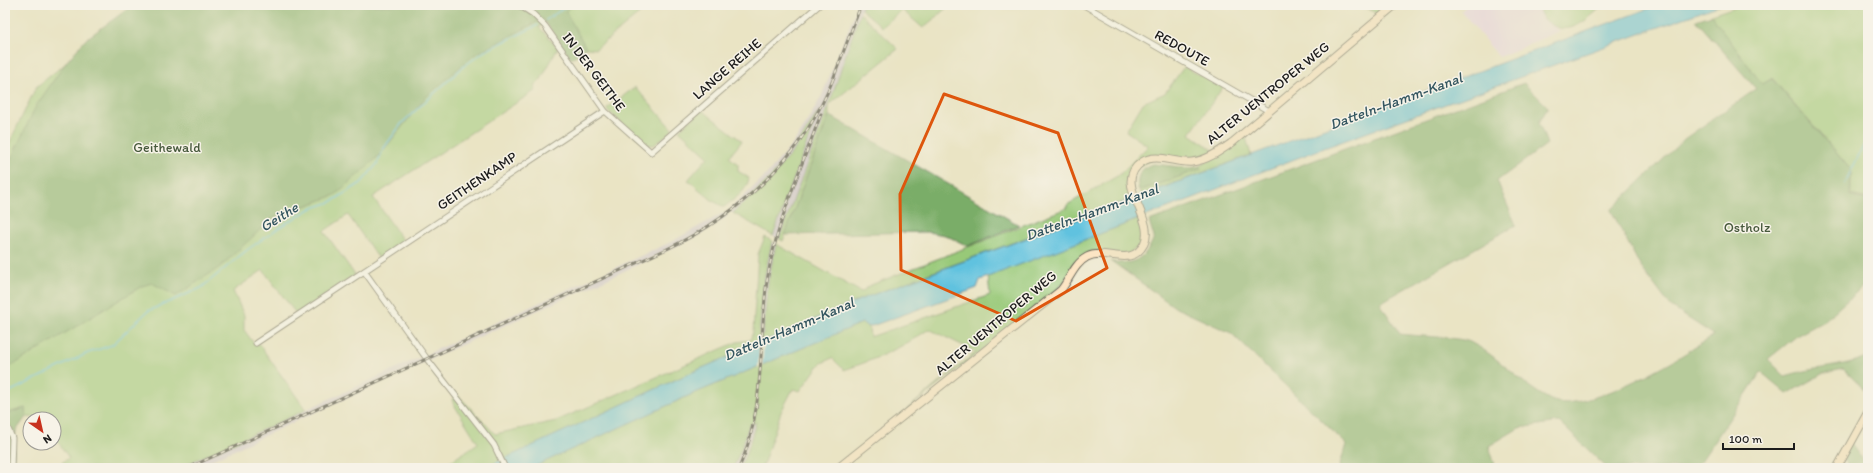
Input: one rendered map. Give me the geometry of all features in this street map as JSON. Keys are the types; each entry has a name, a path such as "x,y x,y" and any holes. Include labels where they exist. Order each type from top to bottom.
{"street":[{"name":"IN DER GEITHE","path":"519,5 533,14 545,26 605,111 651,152"},
{"name":"LANGE REIHE","path":"651,152 819,5"},
{"name":"REDOUTE","path":"1084,5 1269,111"},
{"name":"ALTER UENTROPER WEG","path":"838,468 1061,290 1085,258 1099,254 1121,257 1130,256 1138,251 1144,244 1146,228 1132,189 1131,182 1134,172 1143,161 1158,158 1191,162 1207,158 1233,142 1394,5"},
{"name":"GEITHENKAMP","path":"256,343 605,111"},
{"path":"364,271 444,381 494,445 505,468"},
{"path":"1837,468 1868,412"},
{"path":"5,422 12,438 11,468"}],"highlighted area":[{"path":"944,94 1058,133 1107,268 1016,321 901,270 900,194"}],"shaded area":[{"path":"858,5 863,5 829,105 779,239 773,236 817,114 795,149 770,178 733,213 728,211 766,175 792,145 806,124 822,95"},
{"path":"1468,5 1537,5 1542,18 1560,31 1499,57 1461,11"},
{"path":"723,213 728,216 700,235 605,280 428,360 425,355 671,242"},
{"path":"772,241 776,244 768,282 763,334 758,336 764,280"},
{"path":"421,357 425,362 194,468 178,468"},
{"path":"756,422 740,468 733,468 741,450 749,425"}],"green space":[{"name":"Geithewald","path":"133,5 570,5 566,12 586,48 571,59 543,19 474,55 425,98 379,156 335,195 273,218 220,267 176,296 152,283 142,286 5,370 5,162 8,165 36,106 67,61 86,39"},
{"name":"Geithewald","path":"139,5 566,5 539,27 558,48 540,81 534,86 536,90 373,197 404,242 379,259 348,215 324,231 355,275 297,315 263,270 233,291 244,315 244,330 256,346 259,344 306,410 178,468 53,468 69,458 62,448 62,411 25,411 25,408 5,414 5,152 36,87"},
{"path":"570,5 650,5 596,49 586,48 565,12"},
{"path":"863,5 950,5 923,28 902,10 882,27 861,9"},
{"path":"1362,5 1387,5 1377,14"},
{"path":"1538,5 1604,5 1586,20 1572,28 1564,29 1549,23 1541,15"},
{"path":"1741,5 1868,5 1868,199 1851,195 1851,170 1772,78 1762,85 1711,15"},
{"path":"860,13 898,49 829,105"},
{"name":"Ostholz","path":"1711,15 1762,84 1772,79 1851,170 1850,196 1868,200 1868,282 1824,321 1798,335 1768,359 1785,376 1848,363 1868,356 1868,393 1843,369 1822,374 1787,394 1761,372 1701,461 1692,468 1607,468 1559,422 1519,428 1489,446 1496,468 1339,468 1346,444 1231,333 1176,308 1111,261 1118,263 1132,262 1143,255 1154,237 1149,221 1524,83 1548,107 1539,123 1547,144 1497,181 1516,225 1380,303 1400,334 1465,340 1470,342 1491,355 1530,387 1551,400 1567,403 1610,392 1659,369 1714,335 1671,307 1640,266 1611,210 1684,139 1756,89 1696,20"},
{"path":"1184,67 1223,87 1190,134 1215,151 1205,157 1189,160 1157,156 1131,171 1127,180 1131,199 864,298 686,375 484,468 441,468 478,443 453,403 452,399 458,395 495,434 556,421 737,342 750,340 753,332 758,254 765,237 772,241 764,280 759,336 763,334 768,282 776,244 861,292 871,285 1067,208 1067,205 1119,175 1148,146 1126,131 1143,103 1165,93"},
{"path":"635,87 673,130 654,145 646,145 606,109"},
{"path":"829,105 829,115 783,241 779,239"},
{"path":"702,110 742,141 729,157 738,164 738,171 749,178 748,183 740,195 724,207 713,201 688,180 708,157 679,130"},
{"path":"818,112 773,236 733,213 770,178 795,149"},
{"path":"829,115 1019,225 968,246 945,235 927,232 785,235"},
{"path":"1245,134 1251,155 1142,195 1139,191 1200,169 1199,166 1214,158"},
{"path":"1153,164 1190,168 1199,166 1201,169 1139,191 1138,178 1140,174 1145,168"},
{"path":"1139,219 1145,232 1140,246 1128,254 1090,253 1057,290 894,420 976,352 929,329 909,342 866,362 844,370 832,358 820,364 800,391 793,389 781,412 762,468 740,468 749,446 756,422 749,425 741,450 733,468 531,468 688,396 862,323 869,327 870,337 990,295 988,276"},
{"path":"25,408 25,411 22,411 22,423 16,431 13,468 5,468 5,414"},
{"path":"1849,440 1868,468 1850,468 1841,456"}],"water":[{"path":"1658,5 1720,5 1313,152 980,280 977,288 869,327 862,323 688,396 531,468 484,468 686,375 864,298"}],"pier":[{"path":"764,339 762,366 758,368 760,340"}],"waterway":[{"name":"Geithe","path":"546,20 568,5"},
{"name":"Geithe","path":"5,394 88,353 112,345 148,311 201,288 247,250 283,225 310,209 331,202 361,183 377,164 384,148 402,123 464,66 485,51 538,25"},
{"path":"1845,184 1868,136"}],"railway":[{"path":"832,82 861,5"},
{"path":"188,468 667,249 694,235 744,200 767,179 806,132 834,77"},
{"path":"739,468 748,446 754,423 760,376 764,304 771,259 776,238 790,196 821,114"}],"water label":[{"name":"Datteln-Hamm-Kanal","path":"1396,101"},
{"name":"Datteln-Hamm-Kanal","path":"1092,212"},
{"name":"Datteln-Hamm-Kanal","path":"789,329"}]}
